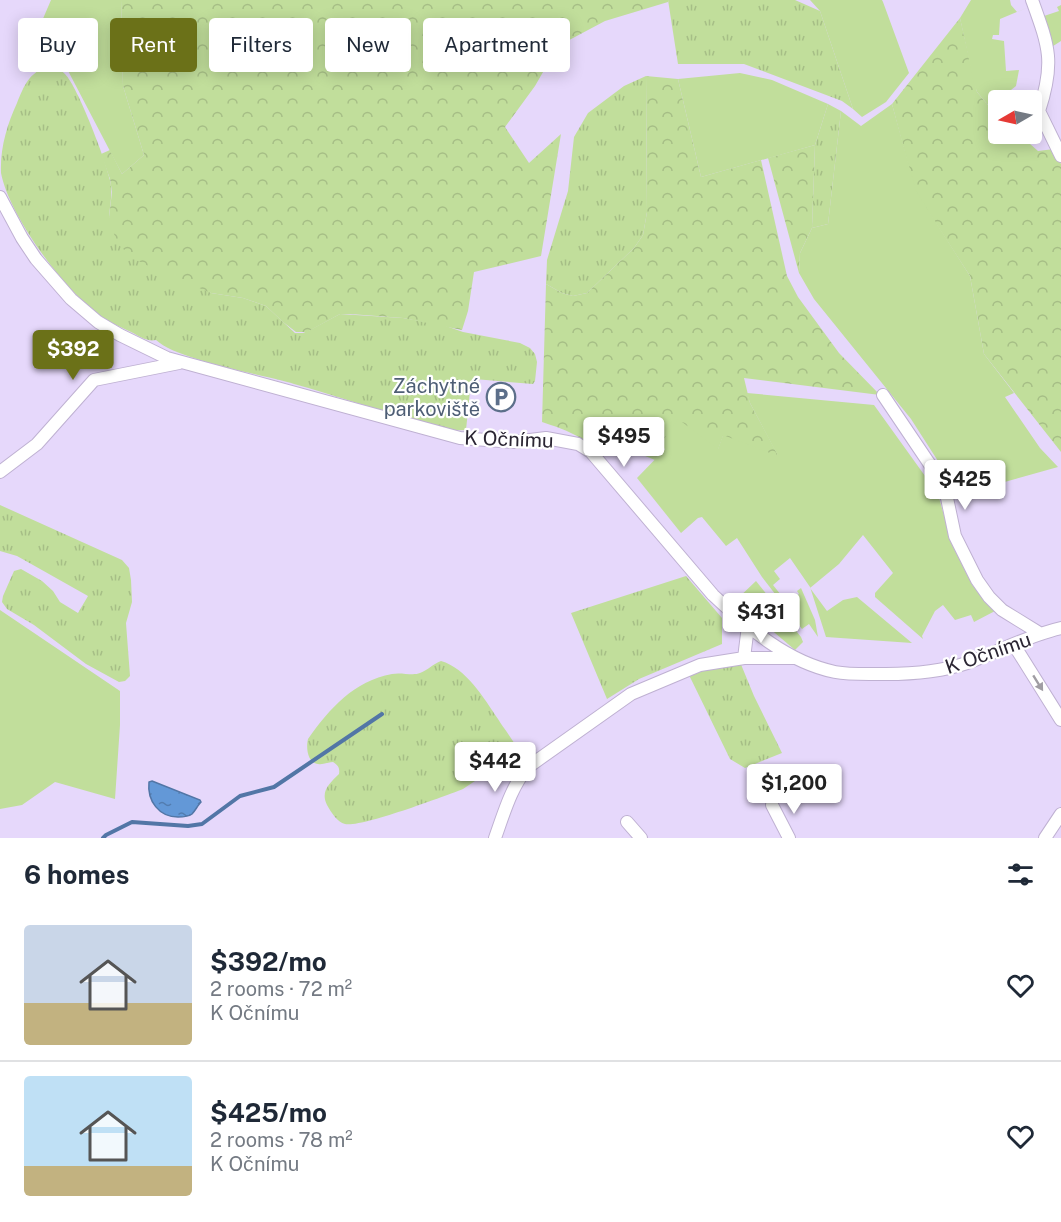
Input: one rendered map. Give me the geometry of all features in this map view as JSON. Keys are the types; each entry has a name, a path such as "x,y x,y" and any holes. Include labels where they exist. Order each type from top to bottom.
{"street":[{"path":"1032,0 1044,33 1050,68 1039,111 1061,156"},
{"name":"K Očnímu","path":"0,197 36,259 70,299 98,322 120,335 181,362 298,392 460,438 514,442 546,438 578,444 591,452 713,594 748,626 794,658 837,672 918,673 966,663 1061,628"},
{"name":"K Očnímu","path":"0,472 37,444 94,380 181,362"},
{"name":"K Očnímu","path":"883,395 939,478 947,498 955,536 977,580 1002,610 1041,634"},
{"path":"744,658 748,626"},
{"path":"1014,645 1061,720"},
{"name":"K Očnímu","path":"495,838 510,798 520,777 528,767 631,694 700,665 744,658 794,658"},
{"path":"772,805 789,838"},
{"path":"1045,838 1061,814"},
{"path":"627,822 641,838"}],"green space":[{"path":"51,0 121,0 121,18 110,18 110,72 123,72 123,86 144,155 122,174 69,72 98,72 98,18 43,18"},
{"path":"121,0 668,0 668,2 605,21 570,40 570,18 423,18 423,72 543,72 505,127 529,163 561,134 541,256 474,272 468,311 462,330 403,318 340,314 307,332 296,332 266,306 243,298 211,293 133,258 120,246 115,237 109,217 112,192 110,179 101,154 110,150 122,174 144,155 123,86 123,72 197,72 197,18 121,18"},
{"path":"668,0 795,0 820,11 853,109 842,101 744,64 678,64"},
{"path":"810,0 882,0 883,2 909,73 886,102 862,117 853,109 820,11"},
{"path":"971,0 1010,0 1017,12 1000,19 999,35 993,35 992,39 1004,41 1006,71 1019,70 1016,86 1011,90 988,90 988,105 977,92 974,83 960,18"},
{"path":"1061,5 1061,41 1050,48 1041,17 1059,11 1057,7"},
{"path":"960,18 977,92 988,105 988,144 1030,144 1038,151 1054,149 1061,164 1061,452 984,354 970,276 915,191 892,104"},
{"path":"36,72 62,72 71,82 91,125 110,180 109,217 211,293 243,298 266,306 295,333 303,333 340,314 403,318 520,343 530,348 535,354 537,362 535,381 533,384 474,379 471,381 466,430 447,429 182,354 156,340 143,338 102,317 88,306 56,272 27,231 6,191 1,173 5,137 22,91"},
{"path":"740,73 772,80 828,104 815,145 701,177 678,79"},
{"path":"646,76 647,212 643,235 634,248 587,293 573,296 562,293 546,284 547,260 568,191 574,137 588,113 624,86"},
{"path":"646,76 678,79 701,177 761,160 787,276 798,297 839,353 880,395 744,378 750,403 779,457 723,436 718,450 665,448 655,460 613,443 602,453 574,434 542,422 546,284 573,296 587,293 634,248 643,235 647,212"},
{"path":"828,104 841,111 828,224 812,228 815,145"},
{"path":"892,104 916,191 970,276 984,354 1014,393 1005,397 1040,448 1058,467 951,497 945,472 911,419 814,299 799,273 800,253 812,228 828,224 841,111 861,126"},
{"path":"815,145 812,228 800,253 799,273 768,158"},
{"path":"747,393 874,405 938,494 951,540 973,586 995,611 974,622 971,615 955,620 943,605 935,611 922,636 923,639 875,597 875,593 893,573 863,535 839,564 810,588 790,558 774,571 780,579 773,585 785,600 799,594 797,591 801,588 815,620 818,637 809,624 802,629 762,577 737,538 726,546 702,517 681,533 637,478 665,449 661,443 678,419 718,449 723,435 778,456"},
{"path":"0,505 122,560 129,568 132,602 126,623 130,676 125,681 119,682 86,664 34,625 7,609 2,602 14,571 21,569 42,581 53,591 60,602 78,613 88,596 17,556 0,551"},
{"path":"686,576 722,618 722,644 639,679 607,699 571,613"},
{"path":"756,581 801,637 803,642 795,650 736,600"},
{"path":"811,589 827,611 843,600 857,597 912,643 826,637"},
{"path":"0,610 120,691 115,799 55,782 22,805 0,809"},
{"path":"441,661 458,670 480,693 520,752 522,761 519,767 509,773 483,777 463,789 403,811 354,824 342,823 330,811 325,800 325,791 339,774 339,768 333,762 314,763 309,758 307,750 308,739 334,707 355,689 392,674 420,673"},
{"path":"740,662 782,753 745,768 730,759 689,675 690,672"}],"water":[{"path":"152,781 201,802 189,816 178,817 165,814 152,801 149,782"}],"waterway":[{"path":"103,838 132,822 188,826 202,824 240,796 274,787 382,714"}],"place":[{"name":"Záchytné parkoviště","path":"501,397"}]}
